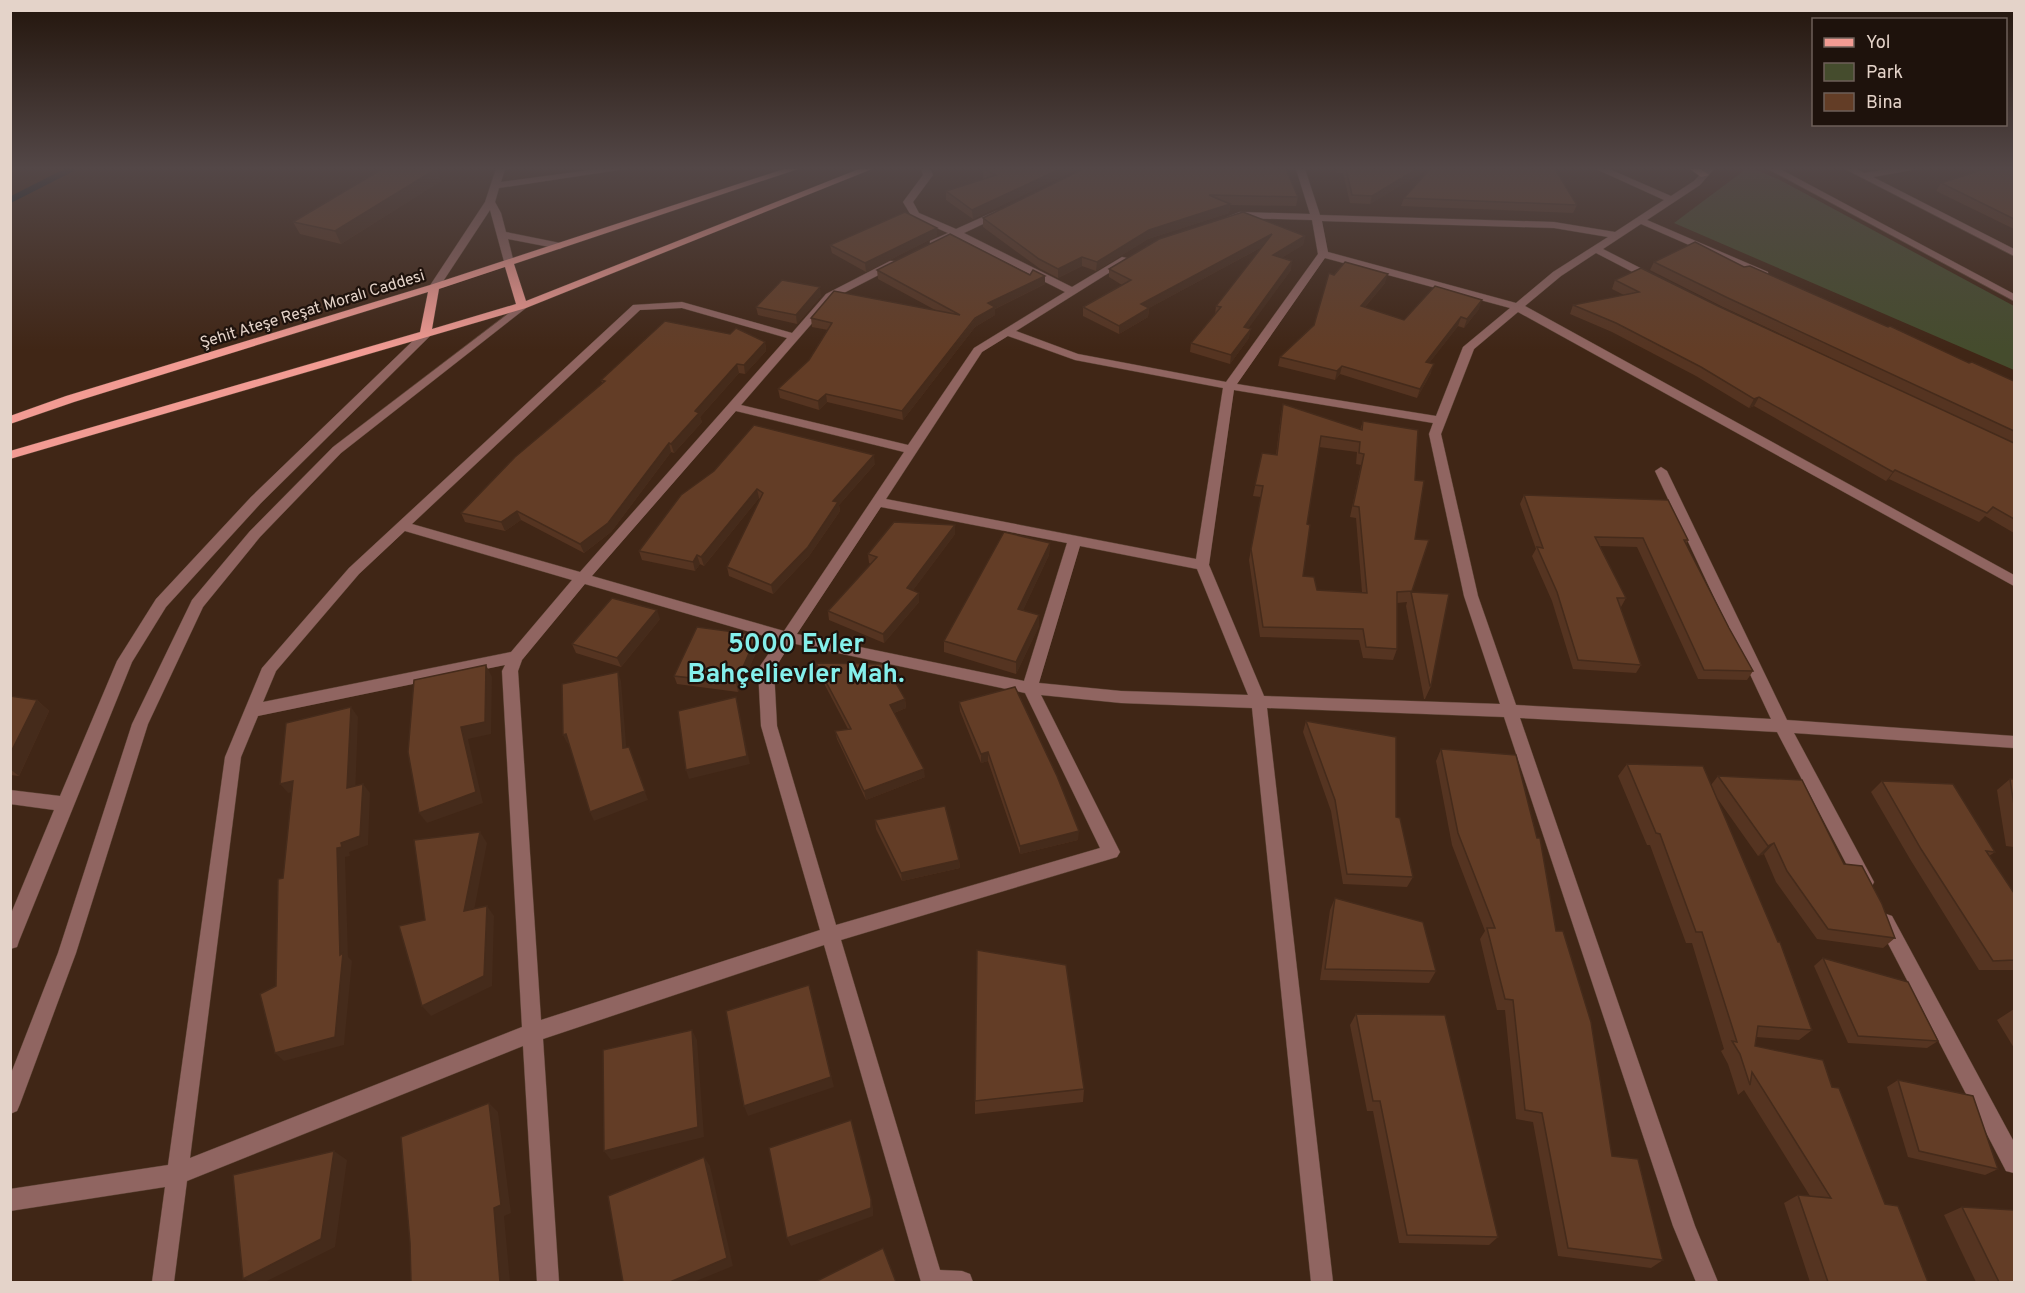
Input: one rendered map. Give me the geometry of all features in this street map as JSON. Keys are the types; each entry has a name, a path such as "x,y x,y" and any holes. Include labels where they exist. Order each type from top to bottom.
{"main road":[{"name":"Şehit Ateşe Reşat Moralı Caddesi","path":"10,420 611,229"},
{"path":"10,455 522,306 716,229"},
{"path":"509,263 522,306"},
{"path":"425,335 434,287"}],"street":[{"path":"434,287 472,229"},
{"path":"499,229 509,263"},
{"path":"948,229 1073,292"},
{"path":"548,1282 510,671 516,657 583,578 830,296 965,229"},
{"path":"1318,229 1323,254 1229,386 1202,565 1258,704 1322,1282"},
{"path":"1581,229 1617,235"},
{"path":"1626,229 1557,274 1469,347 1436,434 1471,596 1684,1226 1707,1282"},
{"path":"1661,229 1779,281"},
{"path":"1885,229 2014,298"},
{"path":"1968,229 2014,253"},
{"path":"500,234 560,246"},
{"path":"962,1282 932,1282 768,726 766,669 978,350 1143,249"},
{"path":"1595,249 1664,284"},
{"path":"1323,254 1516,306 2014,581"},
{"path":"163,1282 233,757 270,668 354,572 637,307 682,305 794,337"},
{"path":"10,1104 67,953 140,724 196,604 255,534 338,450 522,306"},
{"path":"1007,332 1075,357 1229,386 1441,421"},
{"path":"10,941 125,661 161,603 256,500 425,335"},
{"path":"733,406 911,450"},
{"path":"1661,471 1782,726 2014,1163"},
{"path":"877,502 1202,565"},
{"path":"402,526 787,637 1030,688 1121,697 1258,704 1510,711 2014,742"},
{"path":"10,1200 177,1174 532,1033 830,935 1112,852 1030,688 1075,540"},
{"path":"252,711 516,657"},
{"path":"10,797 65,804"}],"green space":[{"path":"1689,229 1872,229 2014,306 2014,370"}],"building":[{"path":"866,229 934,229 865,263 830,245"},
{"path":"998,229 1151,229 1097,262 1082,257 1058,269 1039,259"},
{"path":"1189,229 1288,229 1305,236 1273,255 1292,261 1244,327 1251,329 1231,355 1191,343 1221,307 1216,306 1272,234 1141,304 1149,308 1119,326 1083,307 1131,280 1109,269 1159,239"},
{"path":"950,234 1030,275 1033,270 1045,276 988,303 995,307 975,318 902,411 826,394 818,401 778,389 809,360 832,323 811,318 834,291 960,315 877,270"},
{"path":"1695,242 1744,267 1750,266 2014,381 2014,431 1654,262"},
{"path":"1345,262 1388,274 1361,306 1404,320 1435,286 1482,300 1467,319 1461,317 1426,362 1434,364 1420,389 1342,366 1337,371 1280,357 1314,325 1329,273 1334,275"},
{"path":"1641,268 2014,443 2014,519 1993,507 1987,513 1895,470 1893,472 1759,397 1754,399 1701,367 1616,323 1573,305 1639,292 1615,280"},
{"path":"782,280 820,287 796,315 756,307"},
{"path":"665,321 730,334 736,328 765,342 744,365 737,364 695,411 699,413 671,444 669,443 608,523 580,544 517,511 501,522 461,513 515,457 605,381 601,380"},
{"path":"1283,404 1362,430 1363,421 1418,430 1415,480 1424,481 1415,539 1429,540 1412,591 1397,592 1397,649 1366,647 1363,629 1263,627 1251,549 1263,486 1255,485 1262,453 1277,455","holes":["1321,436 1360,442 1359,453 1364,454 1353,506 1359,507 1367,593 1317,590 1314,577 1303,576 1310,525 1307,524"]},
{"path":"754,425 874,455 833,501 838,502 808,547 771,585 727,567 763,493 757,489 701,557 697,555 693,562 639,551 681,495 714,471"},
{"path":"1524,495 1668,500 1688,540 1684,540 1753,671 1704,670 1643,538 1595,537 1626,598 1617,598 1641,665 1578,660 1557,592 1537,547 1543,548"},
{"path":"894,522 955,525 907,588 919,593 883,634 828,611 877,557 868,554"},
{"path":"1004,532 1050,543 1018,609 1039,615 1016,662 944,641"},
{"path":"1411,592 1449,594 1431,686 1430,686"},
{"path":"612,598 657,610 617,658 572,644"},
{"path":"697,627 757,635 736,683 674,676"},
{"path":"816,663 885,664 905,699 890,705 924,769 864,791 835,731 851,729"},
{"path":"486,665 485,722 461,727 476,792 419,813 408,752 414,680"},
{"path":"618,672 623,748 629,747 645,791 590,812 566,734 563,735 562,684"},
{"path":"1015,687 1057,776 1079,831 1020,846 988,752 981,754 959,702"},
{"path":"10,696 37,700 10,754"},
{"path":"736,697 747,756 686,770 678,711"},
{"path":"351,707 347,788 363,784 360,836 341,843 342,847 337,848 340,955 343,953 335,1037 275,1053 260,994 276,986 278,879 283,878 293,781 280,784 286,723"},
{"path":"1306,721 1396,737 1396,817 1400,818 1413,877 1347,874 1335,800"},
{"path":"1441,749 1516,755 1537,838 1540,838 1556,931 1563,931 1591,1022 1612,1156 1638,1159 1663,1260 1568,1248 1542,1113 1525,1110 1513,1000 1505,999 1487,928 1495,928 1458,833"},
{"path":"1627,764 1703,766 1778,942 1780,942 1812,1030 1758,1026 1755,1046 1823,1060 1832,1087 1839,1088 1885,1204 1898,1206 1928,1282 1828,1282 1798,1195 1831,1198 1752,1072 1750,1085 1740,1054 1732,1041 1737,1042 1702,932 1696,932 1660,834 1656,833"},
{"path":"1718,776 1802,780 1844,864 1862,866 1882,904 1895,938 1828,929 1787,871 1774,843 1768,846"},
{"path":"2010,779 2014,779 2014,805"},
{"path":"1882,781 1953,784 1995,852 1986,851 2014,893 2014,960 1993,961 1921,849"},
{"path":"945,806 959,860 901,873 875,820"},
{"path":"480,832 464,911 487,906 484,976 422,1006 399,926 425,920 414,840"},
{"path":"1335,898 1423,922 1436,971 1325,969"},
{"path":"977,950 1066,965 1084,1089 975,1101"},
{"path":"1823,958 1908,982 1938,1041 1858,1036"},
{"path":"809,985 831,1077 744,1106 726,1011"},
{"path":"1356,1014 1445,1015 1498,1237 1407,1235 1380,1101 1373,1101"},
{"path":"692,1030 698,1127 604,1151 603,1050"},
{"path":"1898,1080 1973,1096 1998,1169 1919,1151"},
{"path":"489,1103 501,1205 494,1208 500,1282 411,1282 401,1137"},
{"path":"851,1120 871,1199 871,1208 787,1238 769,1148"},
{"path":"334,1151 321,1239 243,1279 233,1175"},
{"path":"704,1157 727,1258 670,1282 623,1282 608,1196"},
{"path":"1962,1207 2014,1210 2014,1282 1999,1282"},
{"path":"883,1248 896,1282 815,1282"}],"district":[{"name":"5000 Evler Bahçelievler Mah.","path":"796,658"}]}
